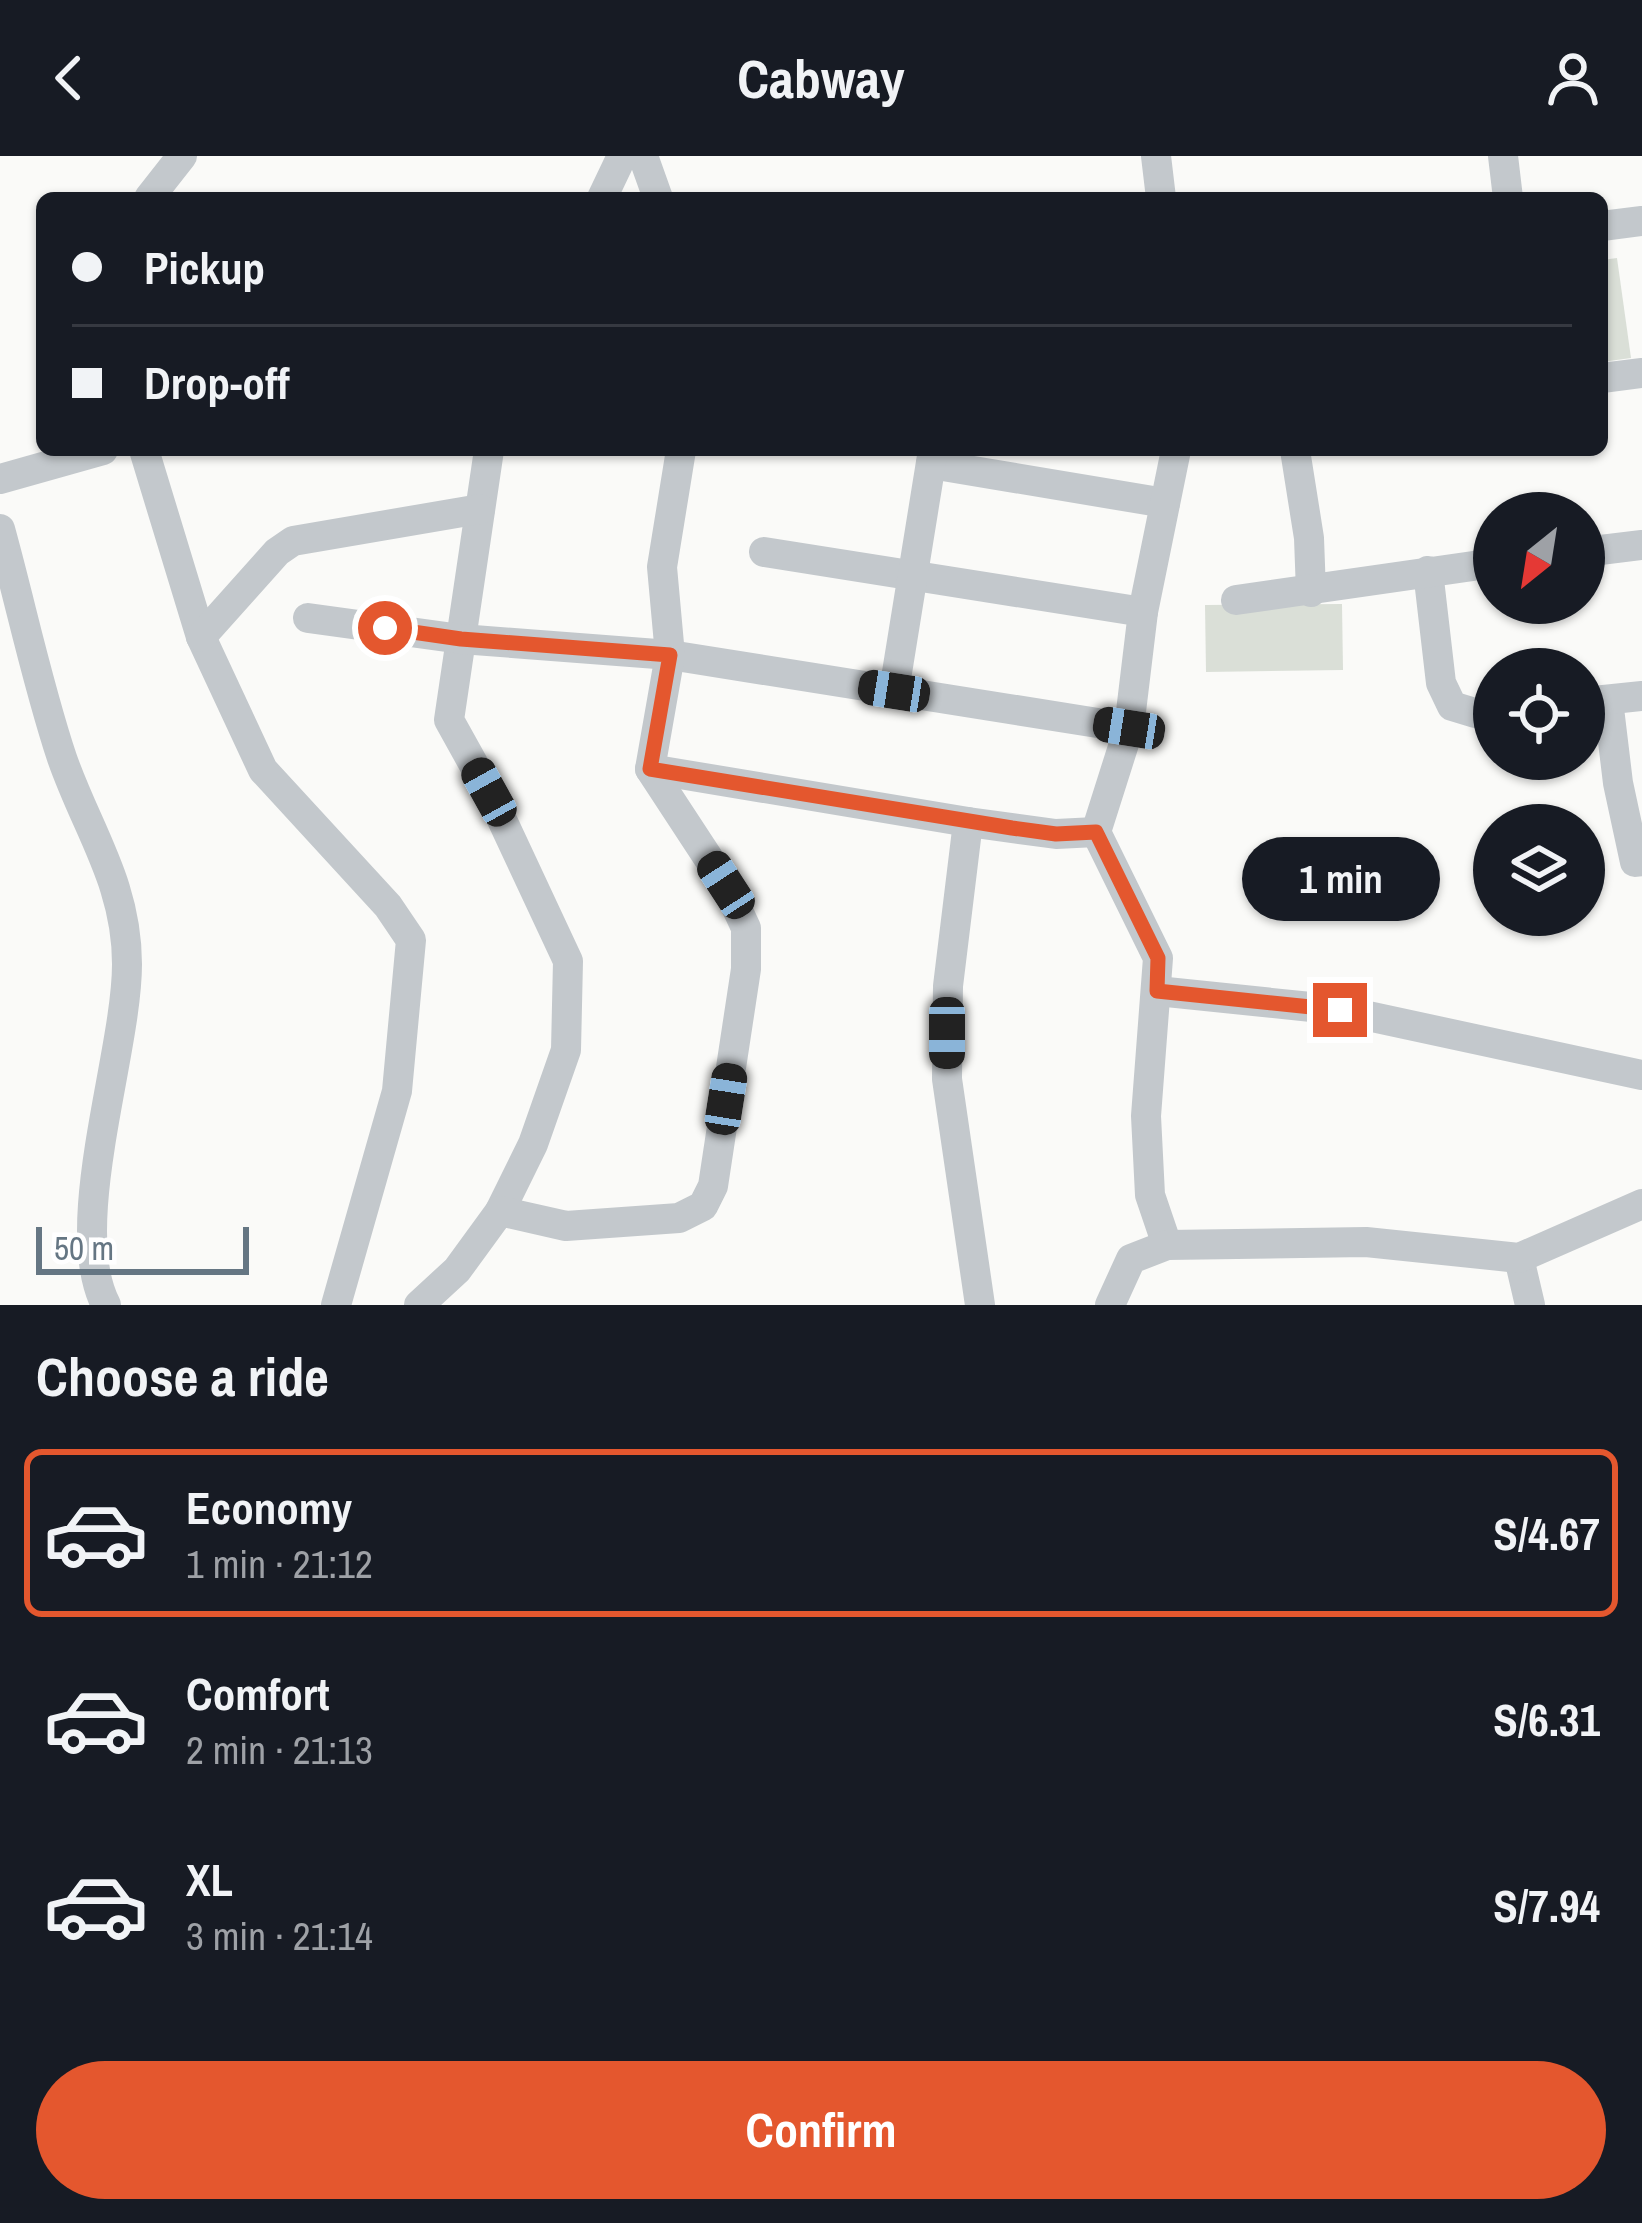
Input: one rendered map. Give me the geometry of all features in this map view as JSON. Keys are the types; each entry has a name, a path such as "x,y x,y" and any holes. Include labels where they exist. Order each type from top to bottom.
{"street":[{"path":"154,192 182,156"},
{"path":"605,192 622,156"},
{"path":"643,156 656,192"},
{"path":"1156,156 1160,192"},
{"path":"1503,156 1507,192"},
{"path":"1608,225 1642,221"},
{"path":"1608,377 1642,373"},
{"path":"0,479 82,456"},
{"path":"146,456 201,638 262,770 388,906 411,940 397,1091 336,1305"},
{"path":"419,1305 457,1270 500,1211 532,1144 566,1050 568,961 499,813 449,720 487,456"},
{"path":"500,1211 566,1226 679,1218 704,1206 712,1186 746,969 746,928 726,885 650,769 670,655 662,567 680,456"},
{"path":"1167,1245 1150,1195 1146,1116 1158,958 1096,832 1129,728 1143,612 1175,456"},
{"path":"1296,456 1309,538 1311,592"},
{"path":"894,691 932,457 1165,503"},
{"path":"201,638 292,541 480,509"},
{"path":"0,529 62,759 119,892 128,965 93,1203 96,1287 106,1305"},
{"path":"1605,549 1642,544"},
{"path":"764,552 1143,612"},
{"path":"1236,600 1473,566"},
{"path":"1428,571 1441,682 1452,706 1473,713"},
{"path":"308,618 461,639 670,655 1129,728"},
{"path":"1605,700 1642,696"},
{"path":"1605,737 1635,862 1642,861"},
{"path":"650,769 1056,834 1096,832"},
{"path":"968,821 948,986 947,1079 980,1305"},
{"path":"1157,991 1340,1010 1642,1075"},
{"path":"1110,1305 1131,1259 1167,1245 1366,1242 1519,1258 1642,1204"},
{"path":"1519,1258 1530,1305"}],"shaded area":[{"path":"1617,258 1631,358 1608,361 1608,259"},
{"path":"1342,604 1343,670 1206,672 1205,605"}],"route":[{"path":"385,628 461,639 670,655 650,769 1012,828 1056,834 1096,832 1158,958 1157,991 1340,1010"}]}
